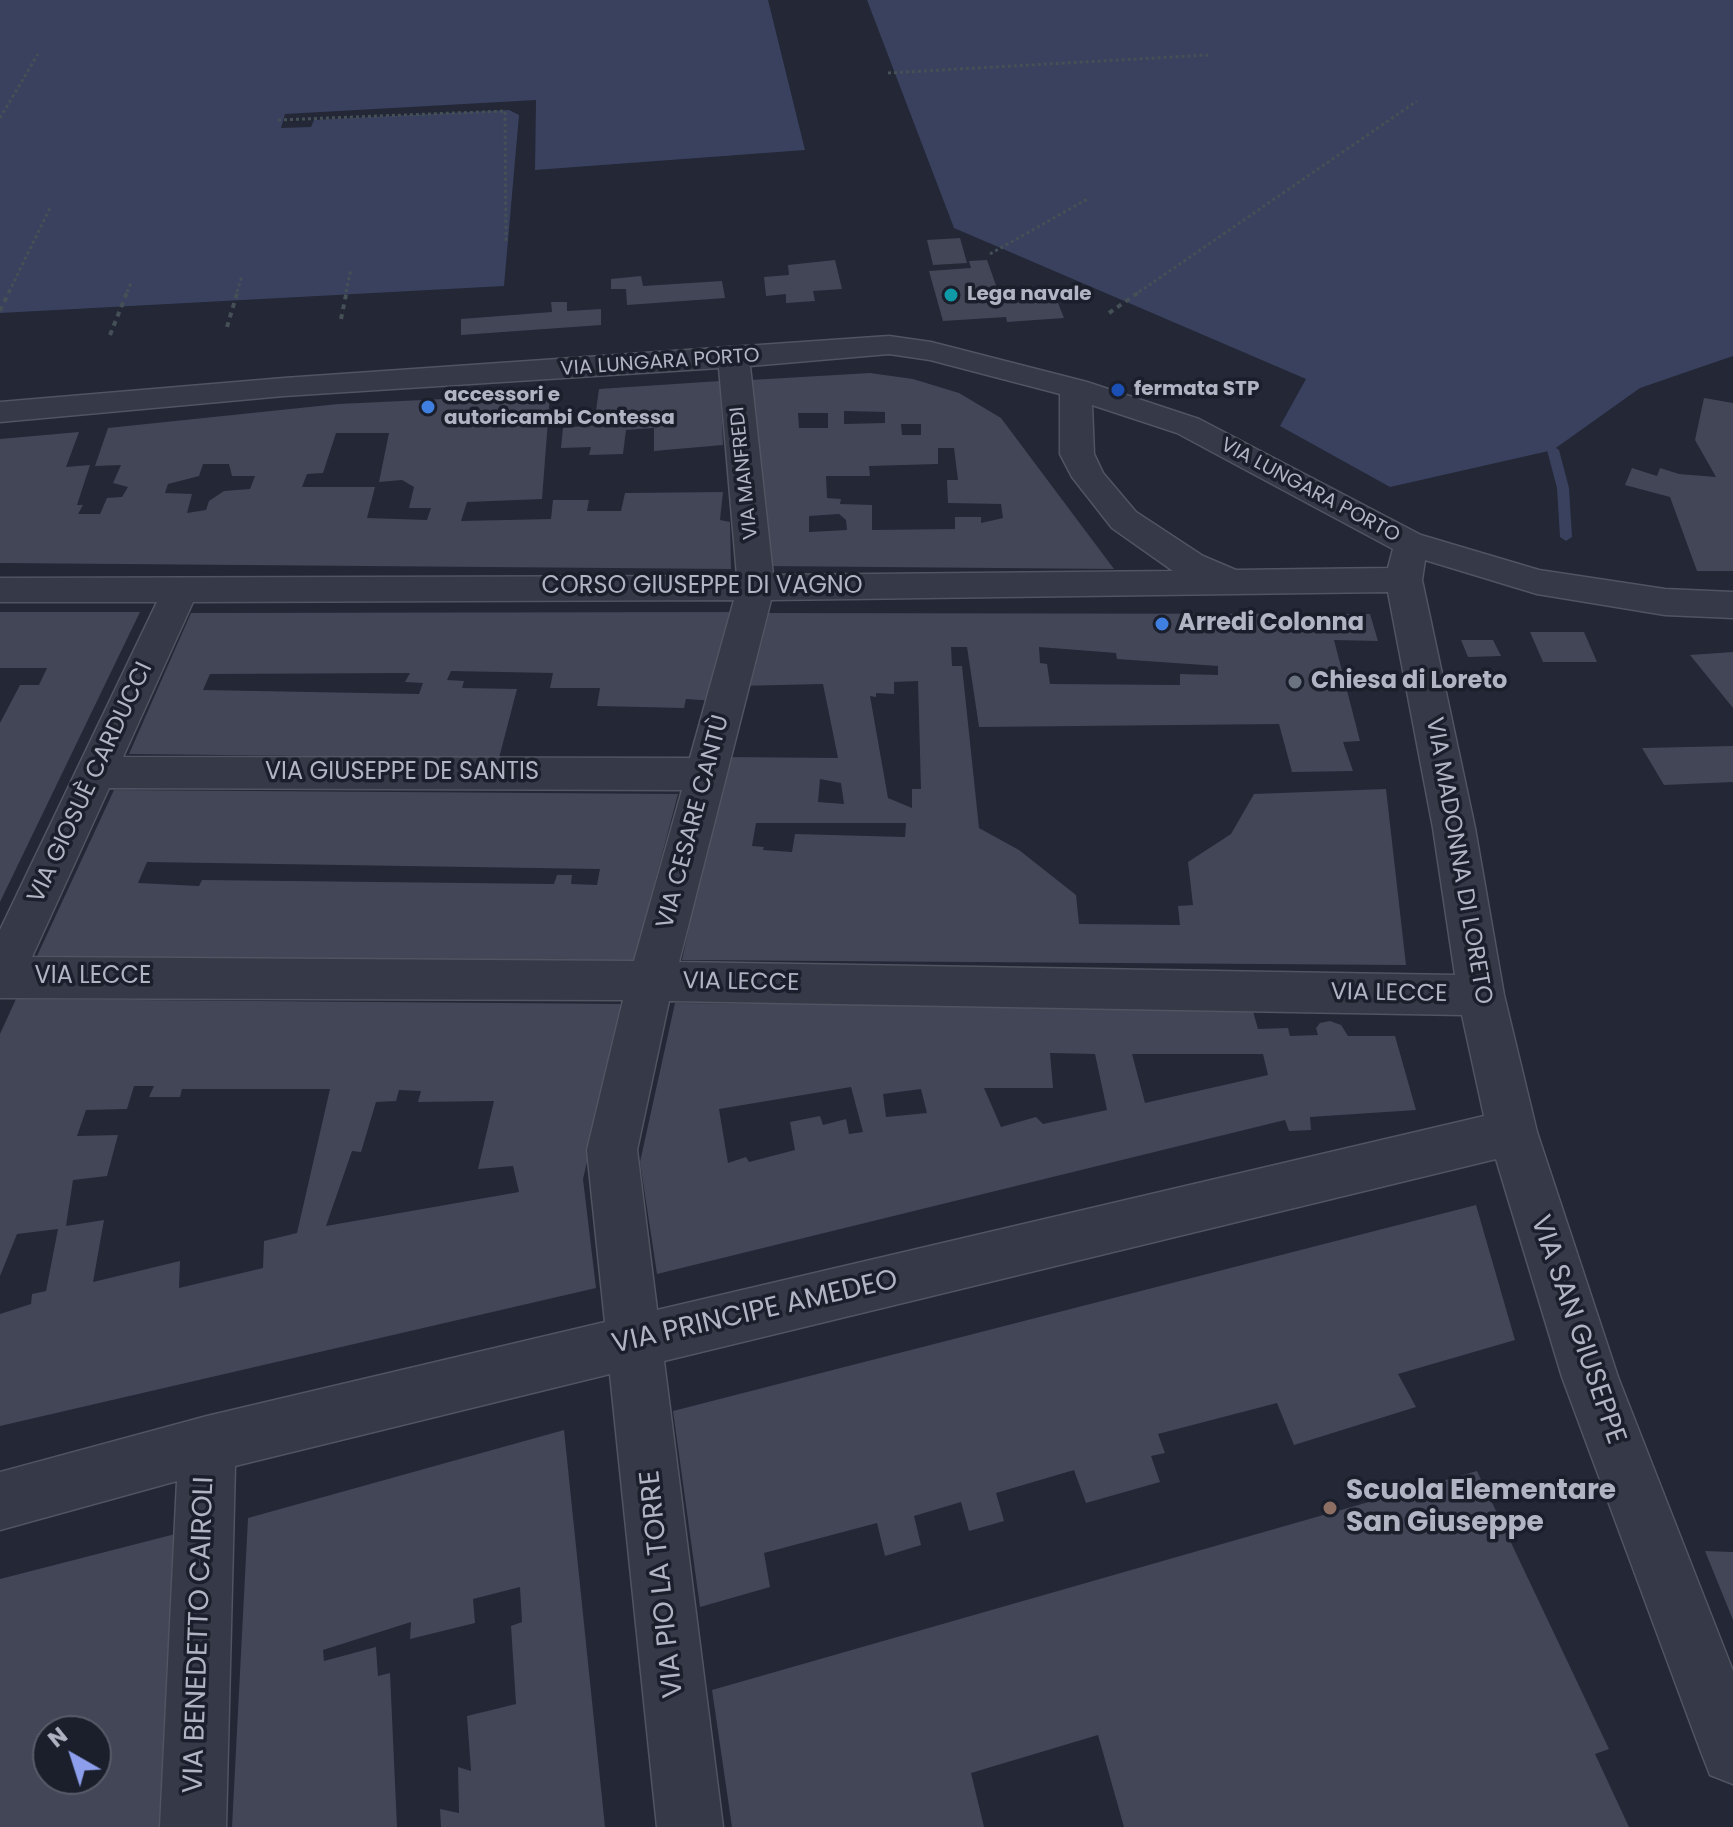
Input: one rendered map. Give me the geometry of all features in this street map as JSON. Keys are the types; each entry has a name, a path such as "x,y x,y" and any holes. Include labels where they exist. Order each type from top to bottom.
{"street":[{"name":"VIA LUNGARA PORTO","path":"0,412 284,387 889,345 931,351 1076,389 1188,426 1407,562"},
{"name":"VIA MANFREDI","path":"734,358 756,588"},
{"path":"1076,389 1077,454 1097,488 1124,520 1190,565 1236,582"},
{"path":"1407,562 1665,602 1733,605"},
{"name":"CORSO GIUSEPPE DI VAGNO","path":"0,590 756,588 1236,582 1407,562"},
{"name":"VIA MADONNA DI LORETO","path":"1407,562 1481,995 1512,1132"},
{"name":"VIA CESARE CANTÙ","path":"636,1341 612,1150 651,981 756,588"},
{"name":"VIA GIOSUÈ CARDUCCI","path":"0,977 181,589"},
{"name":"VIA GIUSEPPE DE SANTIS","path":"96,772 707,774"},
{"name":"VIA LECCE","path":"0,977 651,981 1481,995"},
{"name":"VIA PRINCIPE AMEDEO","path":"0,1501 207,1444 1512,1132"},
{"name":"VIA SAN GIUSEPPE","path":"1512,1132 1590,1377 1733,1752"},
{"name":"VIA PIO LA TORRE","path":"636,1341 690,1827"},
{"name":"VIA BENEDETTO CAIROLI","path":"193,1827 207,1444"}],"path":[{"path":"0,118 38,54"},
{"path":"888,73 1208,55"},
{"path":"1109,313 1417,101"},
{"path":"278,120 505,111 506,242"},
{"path":"990,254 1089,198"},
{"path":"0,311 50,208"},
{"path":"341,319 351,269"},
{"path":"227,327 242,276"},
{"path":"110,335 131,283"}],"water":[{"path":"0,0 768,0 805,150 535,170 536,100 285,114 281,128 311,127 314,120 509,110 519,115 504,286 0,313"},
{"path":"867,0 1733,0 1733,356 1640,388 1553,450 1390,487 1280,426 1306,379 954,228"}],"building":[{"path":"960,238 967,263 933,265 927,240"},
{"path":"835,260 842,289 813,291 815,301 786,303 786,294 766,296 764,277 789,275 788,265"},
{"path":"987,260 998,291 1052,288 1064,318 1007,322 1006,317 943,321 929,271 971,268 969,261"},
{"path":"641,276 643,286 722,281 725,298 627,305 626,289 611,289 611,279"},
{"path":"551,302 567,302 567,311 601,309 601,325 461,335 461,319 552,312"},
{"path":"870,373 913,379 959,393 1001,418 1114,569 763,566 750,380","holes":["844,411 885,412 885,423 844,424","798,413 828,413 828,428 799,428","901,424 921,424 921,435 902,435","938,448 954,448 958,480 947,480 948,503 1001,504 1003,518 981,523 981,517 955,517 955,529 872,530 872,505 840,504 841,499 827,498 826,476 870,476 869,466 938,464","839,514 846,520 847,530 809,532 809,516"]},
{"path":"720,381 723,445 654,451 654,428 626,430 623,454 589,455 591,447 561,448 563,428 594,425 599,389"},
{"path":"550,394 542,499 467,502 461,521 551,519 553,500 589,500 587,511 621,511 625,493 723,492 720,520 730,522 731,569 0,563 0,439 79,432 66,467 90,465 77,505 83,505 78,514 100,514 107,498 122,497 128,487 113,483 121,465 95,466 108,428 338,404","holes":["336,433 389,433 379,482 402,480 414,487 409,508 431,508 427,520 367,518 375,487 302,487 307,474 323,473","203,464 229,464 232,476 255,476 250,489 224,491 209,501 206,510 187,513 192,494 165,493 168,484 199,476"]},
{"path":"1704,398 1733,403 1733,571 1697,571 1670,497 1625,485 1632,468 1657,476 1660,468 1679,474 1716,477 1695,440"},
{"path":"0,612 140,612 0,902 0,723 20,685 39,685 47,668 0,668"},
{"path":"740,612 716,701 686,699 684,708 597,706 600,688 550,688 553,673 451,671 447,680 464,681 462,688 517,689 499,758 129,754 191,613","holes":["410,673 405,682 423,683 419,694 203,690 210,674"]},
{"path":"757,613 1370,614 1378,641 1334,640 1360,741 1343,742 1353,771 1292,772 1279,724 979,727 967,647 951,647 952,666 962,666 979,828 1019,850 1076,895 1079,924 1180,925 1178,906 1193,905 1188,862 1231,834 1254,794 1386,789 1406,965 682,960 725,757 838,758 823,684 738,686","holes":["1039,647 1116,653 1117,659 1218,666 1218,675 1180,674 1180,685 1050,684 1047,664 1040,663","918,681 921,789 912,789 912,808 888,798 870,696 876,697 876,693 894,694 894,682","820,779 841,783 844,804 818,802","756,823 906,823 905,837 795,834 792,852 752,846"]},
{"path":"1530,632 1584,632 1597,662 1543,662"},
{"path":"1461,640 1493,640 1501,656 1468,657"},
{"path":"1733,652 1733,708 1690,655"},
{"path":"1733,746 1733,782 1664,785 1642,748"},
{"path":"114,790 678,794 634,961 37,956","holes":["147,862 600,869 597,885 571,884 572,875 557,875 554,884 202,880 199,886 138,883"]},
{"path":"16,999 624,1004 583,1179 596,1288 0,1426 0,1314 31,1304 32,1294 46,1291 58,1229 17,1234 0,1276 0,1034","holes":["134,1086 154,1086 149,1097 180,1097 182,1089 330,1089 297,1233 264,1241 263,1268 179,1288 180,1261 93,1282 104,1220 66,1226 73,1180 107,1176 118,1135 77,1136 86,1110 127,1109","399,1090 421,1091 418,1102 494,1101 478,1169 513,1166 519,1192 326,1226 352,1151 361,1152 376,1102 396,1101"]},
{"path":"675,1003 1252,1008 1258,1029 1288,1028 1290,1036 1318,1035 1316,1028 1320,1023 1330,1021 1341,1025 1348,1036 1395,1036 1416,1110 1310,1117 1311,1130 1289,1131 1285,1120 657,1274 640,1162","holes":["1050,1053 1095,1054 1107,1110 1043,1124 1036,1117 1001,1127 984,1088 1053,1088","1132,1054 1263,1054 1268,1075 1145,1103","851,1087 863,1132 849,1134 846,1119 823,1125 820,1116 790,1122 795,1150 749,1162 746,1157 728,1163 719,1109","921,1089 927,1113 886,1117 883,1094"]},
{"path":"1476,1205 1515,1340 1398,1374 1416,1407 1294,1445 1277,1403 1158,1434 1165,1453 1151,1456 1160,1482 1086,1503 1074,1470 996,1493 1004,1521 969,1531 961,1502 914,1516 921,1545 885,1556 877,1523 764,1553 770,1587 700,1607 673,1411"},
{"path":"564,1430 605,1827 441,1827 440,1809 459,1813 458,1767 471,1771 467,1716 516,1704 511,1626 522,1622 520,1587 473,1599 475,1623 410,1639 411,1622 323,1650 324,1661 376,1647 378,1676 390,1673 397,1827 232,1827 248,1518"},
{"name":"Scuola Elementare San Giuseppe","path":"1477,1471 1609,1749 1595,1754 1629,1827 1124,1827 1098,1735 971,1773 984,1827 732,1827 712,1690"},
{"path":"183,1532 161,1827 0,1827 0,1579"},
{"path":"1705,1551 1733,1552 1733,1620"}],"waterway":[{"path":"1553,450 1563,488 1566,537"}],"place":[{"name":"Lega navale","path":"951,295"},
{"name":"fermata STP","path":"1118,390"},
{"name":"accessori e autoricambi Contessa","path":"428,407"},
{"name":"Arredi Colonna","path":"1162,624"},
{"name":"Chiesa di Loreto","path":"1295,682"},
{"name":"Scuola Elementare San Giuseppe","path":"1330,1508"}]}
